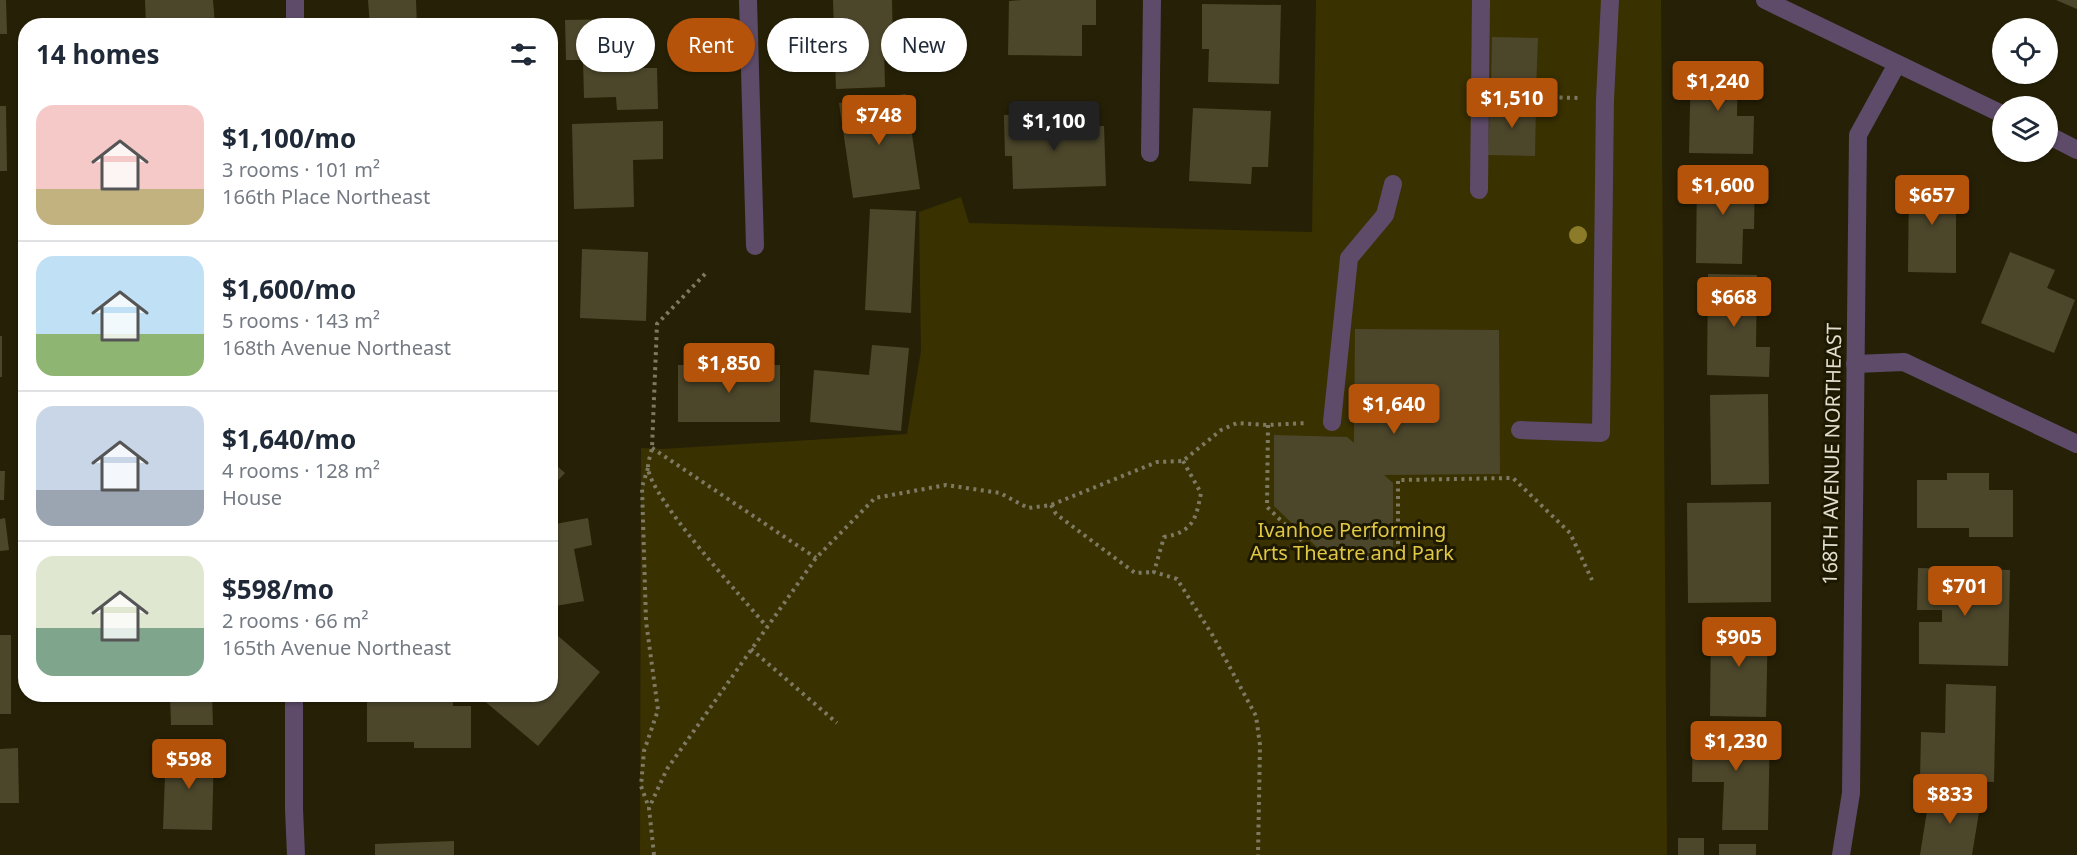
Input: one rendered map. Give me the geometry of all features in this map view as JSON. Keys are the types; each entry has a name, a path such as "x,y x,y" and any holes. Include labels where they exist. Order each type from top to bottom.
{"street":[{"path":"295,0 295,18"},
{"path":"748,0 755,246"},
{"path":"1150,153 1152,0"},
{"path":"1479,190 1481,0"},
{"path":"1520,430 1601,433 1605,99 1610,0"},
{"path":"1765,0 1992,109"},
{"name":"168TH AVENUE NORTHEAST","path":"1841,855 1851,793 1858,135 1897,64"},
{"path":"2058,140 2077,150"},
{"path":"1332,422 1349,258 1385,215 1393,184"},
{"path":"1855,364 1904,362 2077,444"},
{"path":"294,702 296,855"}],"path":[{"path":"1479,95 1605,99"},
{"path":"654,855 649,808 640,786 644,751 658,710 646,621 642,488 652,448 657,324 705,274"},
{"path":"649,808 667,769 816,558 875,498 946,485 1000,493 1028,508 1051,505 1157,462 1183,461 1221,430 1237,423 1268,425 1332,422"},
{"path":"1268,425 1267,507 1320,558 1398,558 1398,480 1513,478 1570,533 1592,580"},
{"path":"652,448 816,558"},
{"path":"1154,572 1164,537 1179,534 1196,518 1201,493 1183,461"},
{"path":"648,468 653,482 681,525 767,627"},
{"path":"1051,505 1056,513 1135,573 1154,572 1177,579 1213,636 1256,716 1260,746 1258,855"},
{"path":"751,649 837,723"}],"green space":[{"name":"Ivanhoe Performing Arts Theatre and Park","path":"1316,0 1661,0 1667,855 640,855 641,448 662,449 907,434 921,351 919,212 961,197 969,223 1312,232"}],"building":[{"path":"0,0 6,0 7,34 0,34"},
{"path":"145,0 213,0 214,18 146,18"},
{"path":"368,0 416,0 417,18 369,18"},
{"path":"833,0 892,0 892,18 881,18 881,72 885,72 885,87 836,89 835,72 869,72 869,18 834,18"},
{"path":"1096,0 1096,25 1082,25 1082,56 1008,55 1009,1"},
{"path":"2056,0 2077,0 2077,9"},
{"path":"1202,4 1281,5 1279,84 1208,82 1209,49 1202,49"},
{"path":"565,20 576,20 576,60 566,60"},
{"path":"1492,37 1538,38 1536,89 1491,87"},
{"path":"1691,63 1738,64 1737,116 1754,116 1753,154 1689,153"},
{"path":"657,68 658,109 617,110 616,97 584,98 583,72 655,72"},
{"path":"906,94 920,189 853,198 839,103"},
{"path":"1490,102 1536,103 1535,156 1488,155"},
{"path":"0,106 6,106 7,171 0,171"},
{"path":"1193,108 1271,111 1268,167 1252,167 1251,184 1189,181"},
{"path":"1059,113 1059,119 1079,118 1079,127 1104,126 1106,186 1013,189 1012,156 1005,156 1004,115"},
{"path":"663,121 663,159 633,160 634,207 574,209 572,124"},
{"path":"1697,173 1755,174 1754,229 1743,229 1742,264 1696,263"},
{"path":"1909,178 1956,179 1956,273 1908,272"},
{"path":"870,209 916,211 911,313 865,310"},
{"path":"582,249 648,252 646,321 580,318"},
{"path":"2010,252 2055,270 2047,288 2075,300 2054,353 1981,323"},
{"path":"1708,274 1757,275 1756,347 1770,347 1769,377 1707,375"},
{"path":"1355,329 1499,330 1500,474 1384,475 1393,483 1393,553 1323,553 1274,506 1274,435 1347,437 1354,443"},
{"path":"0,336 2,336 2,377 0,377"},
{"path":"872,345 909,348 901,431 810,422 814,370 869,375"},
{"path":"678,365 780,365 780,422 678,422"},
{"path":"1768,394 1769,484 1711,485 1710,395"},
{"path":"558,467 565,473 558,480"},
{"path":"0,471 5,471 4,500 0,500"},
{"path":"1947,473 1989,473 1989,490 2013,490 2013,537 1969,537 1969,528 1917,528 1917,480 1947,480"},
{"path":"1771,502 1771,602 1688,603 1687,503"},
{"path":"5,518 9,550 0,551 0,519"},
{"path":"588,518 592,545 574,549 584,601 558,606 558,524"},
{"path":"1918,568 2010,570 2008,666 1919,664 1919,622 1942,622 1942,610 1917,610"},
{"path":"1711,619 1768,620 1766,717 1710,716"},
{"path":"0,635 11,635 11,714 0,714"},
{"path":"558,636 600,672 538,746 486,702 558,702"},
{"path":"1946,684 1996,686 1994,782 1920,780 1921,732 1945,733"},
{"path":"170,702 212,702 213,725 171,725"},
{"path":"367,702 453,702 453,706 471,706 471,748 414,748 414,742 367,742"},
{"path":"1693,726 1770,727 1768,830 1722,830 1724,782 1692,782"},
{"path":"18,748 19,803 0,803 0,749"},
{"path":"166,749 214,751 212,830 163,829"},
{"path":"1930,792 1981,800 1972,855 1920,855"},
{"path":"1678,838 1704,838 1704,855 1678,855"},
{"path":"454,841 454,855 375,855 375,844"},
{"path":"1719,844 1756,844 1756,855 1719,855"}]}
